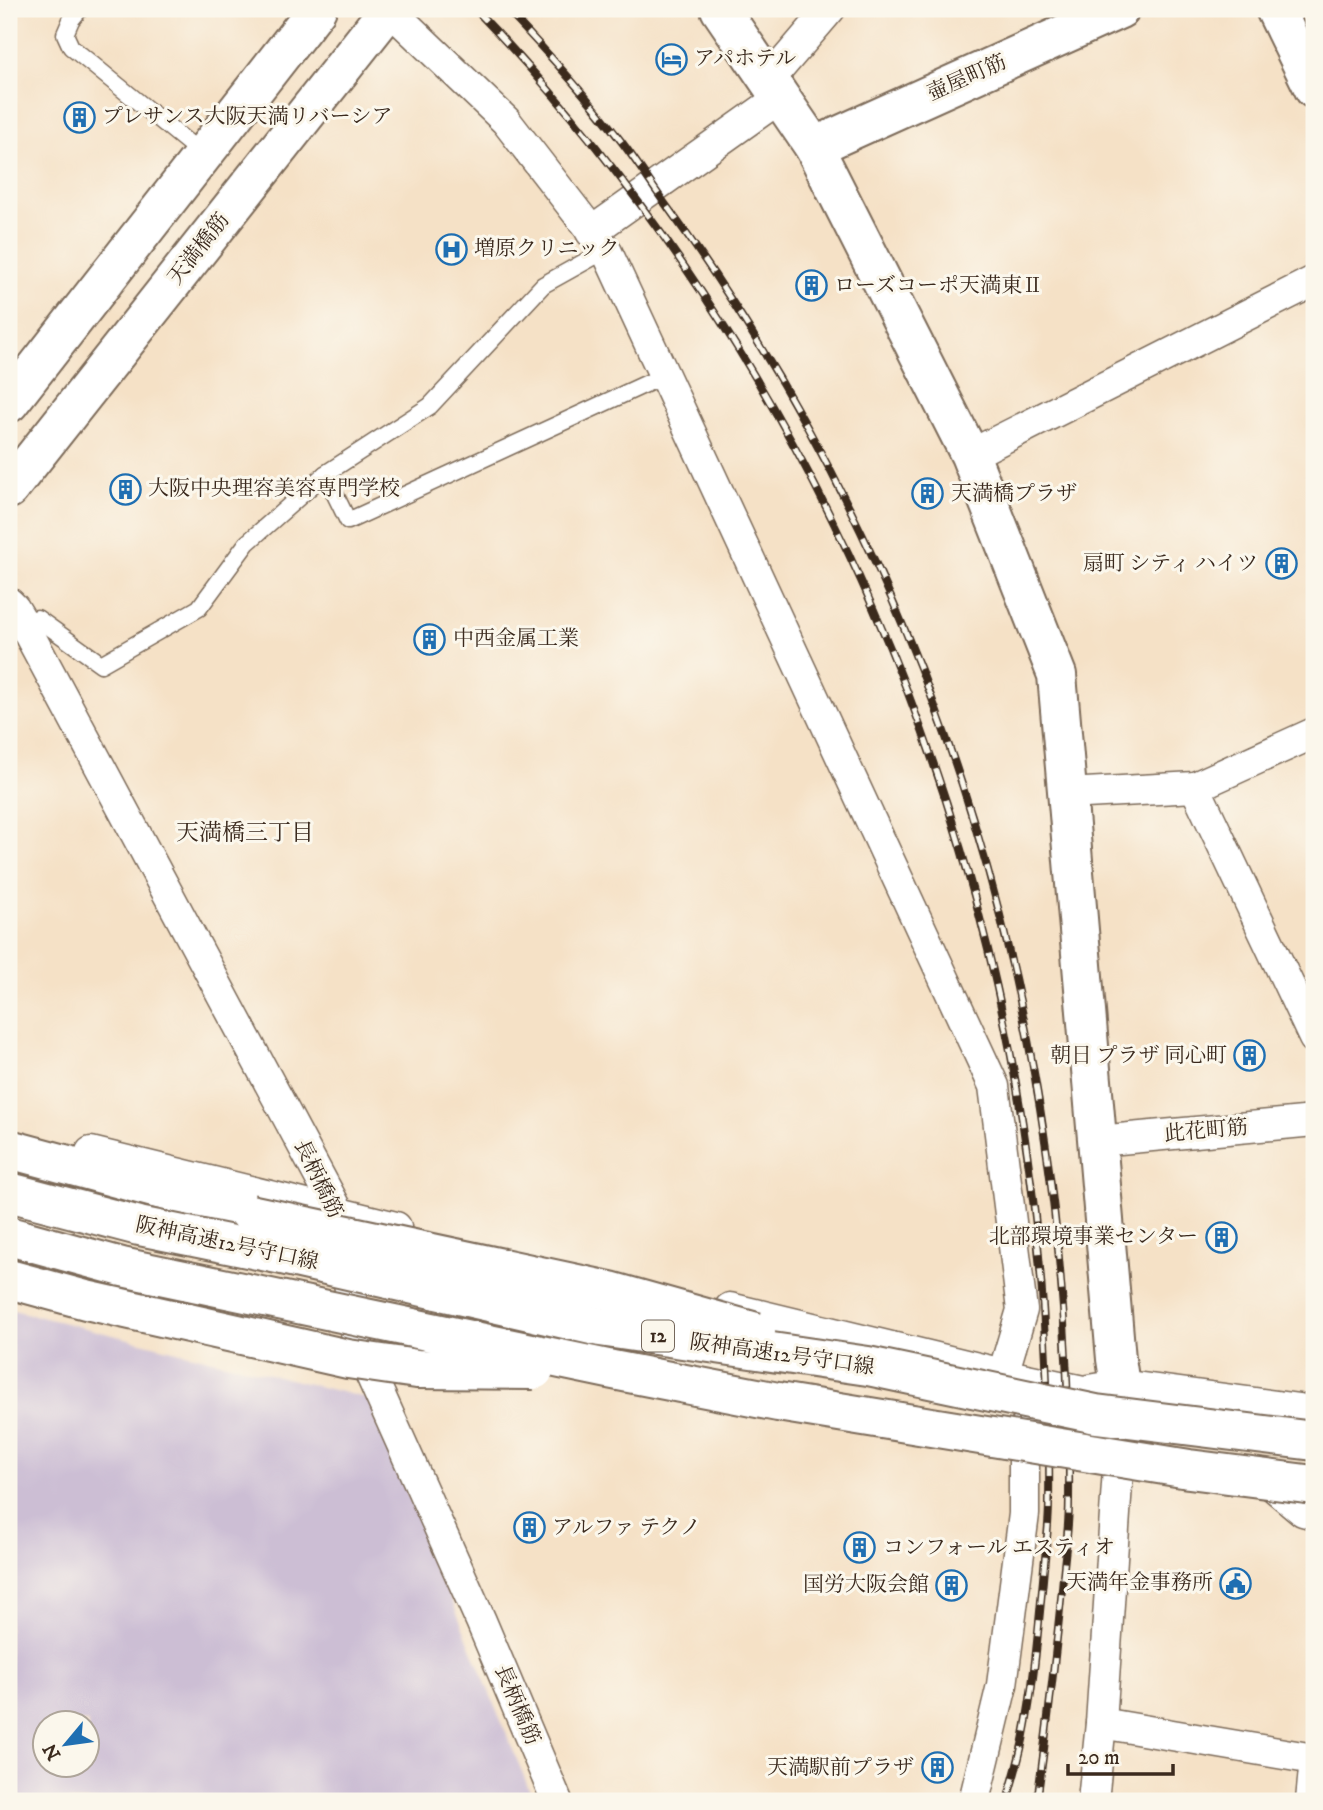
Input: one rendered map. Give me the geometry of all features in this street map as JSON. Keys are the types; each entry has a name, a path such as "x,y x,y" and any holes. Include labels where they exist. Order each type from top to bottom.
{"main road":[{"path":"9,403 317,9"},
{"name":"天満橋筋","path":"9,489 389,9"},
{"path":"720,9 814,147 970,455 1057,675 1120,1385"},
{"name":"壷屋町筋","path":"814,147 1120,9"},
{"path":"1275,9 1314,89"},
{"path":"9,1149 250,1214 610,1291 688,1311 868,1366"},
{"name":"阪神高速12号守口線","path":"9,1192 139,1226 282,1255 600,1328 868,1366 1096,1414 1314,1441"},
{"name":"阪神高速12号守口線","path":"9,1236 122,1267 778,1402 1189,1469 1314,1485"},
{"path":"9,1263 224,1317 358,1346 1024,1429 1314,1474"},
{"path":"9,1279 277,1344 362,1361 417,1369 613,1370"}],"street":[{"path":"389,9 506,121 598,241 993,1086 1022,1310 1003,1374"},
{"path":"598,241 668,175 776,88 830,9"},
{"path":"970,455 1314,281"},
{"name":"長柄橋筋","path":"16,613 339,1213 358,1346 475,1608 557,1801"},
{"path":"1067,794 1195,787 1314,733"},
{"path":"1195,787 1314,1038"},
{"name":"此花町筋","path":"1098,1140 1314,1121"},
{"path":"9,1132 1003,1374 1083,1391 1120,1385 1314,1410"},
{"path":"1093,1801 1120,1445 1120,1385"},
{"path":"974,1801 1002,1685 1024,1514 1024,1429"},
{"path":"1247,1464 1303,1511 1314,1514"},
{"path":"1101,1723 1314,1759"},
{"path":"1311,1801 1314,1769"}],"lane":[{"path":"80,9 65,34 71,47 203,155"},
{"path":"16,613 37,618 101,664 198,608 247,543 325,474 430,406 543,285 598,241"},
{"path":"325,474 348,521 663,376"}],"shaded area":[{"path":"9,1309 369,1399 534,1801 9,1801"}],"railway":[{"path":"475,9 595,145 701,291 794,446 873,608 938,776 988,950 1023,1127 1043,1307 1049,1429 1048,1522 1030,1696 1022,1743 1007,1801"},
{"path":"506,9 621,141 763,351 847,503 917,659 973,820 1017,985 1047,1154 1064,1326 1068,1523 1054,1669 1037,1801"}],"place":[{"name":"アパホテル","path":"671,59"},
{"name":"プレサンス大阪天満リバーシア","path":"79,117"},
{"name":"増原クリニック","path":"451,249"},
{"name":"ローズコーポ天満東Ⅱ","path":"811,286"},
{"name":"大阪中央理容美容専門学校","path":"125,489"},
{"name":"天満橋プラザ","path":"928,494"},
{"name":"扇町 シティ ハイツ","path":"1281,564"},
{"name":"中西金属工業","path":"430,639"},
{"name":"朝日 プラザ 同心町","path":"1250,1056"},
{"name":"北部環境事業センター","path":"1221,1237"},
{"name":"アルファ テクノ","path":"529,1528"},
{"name":"コンフォール エスティオ","path":"860,1548"},
{"name":"天満年金事務所","path":"1236,1583"},
{"name":"国労大阪会館","path":"952,1585"},
{"name":"天満駅前プラザ","path":"937,1768"}],"district":[{"name":"天満橋三丁目","path":"245,833"}]}
